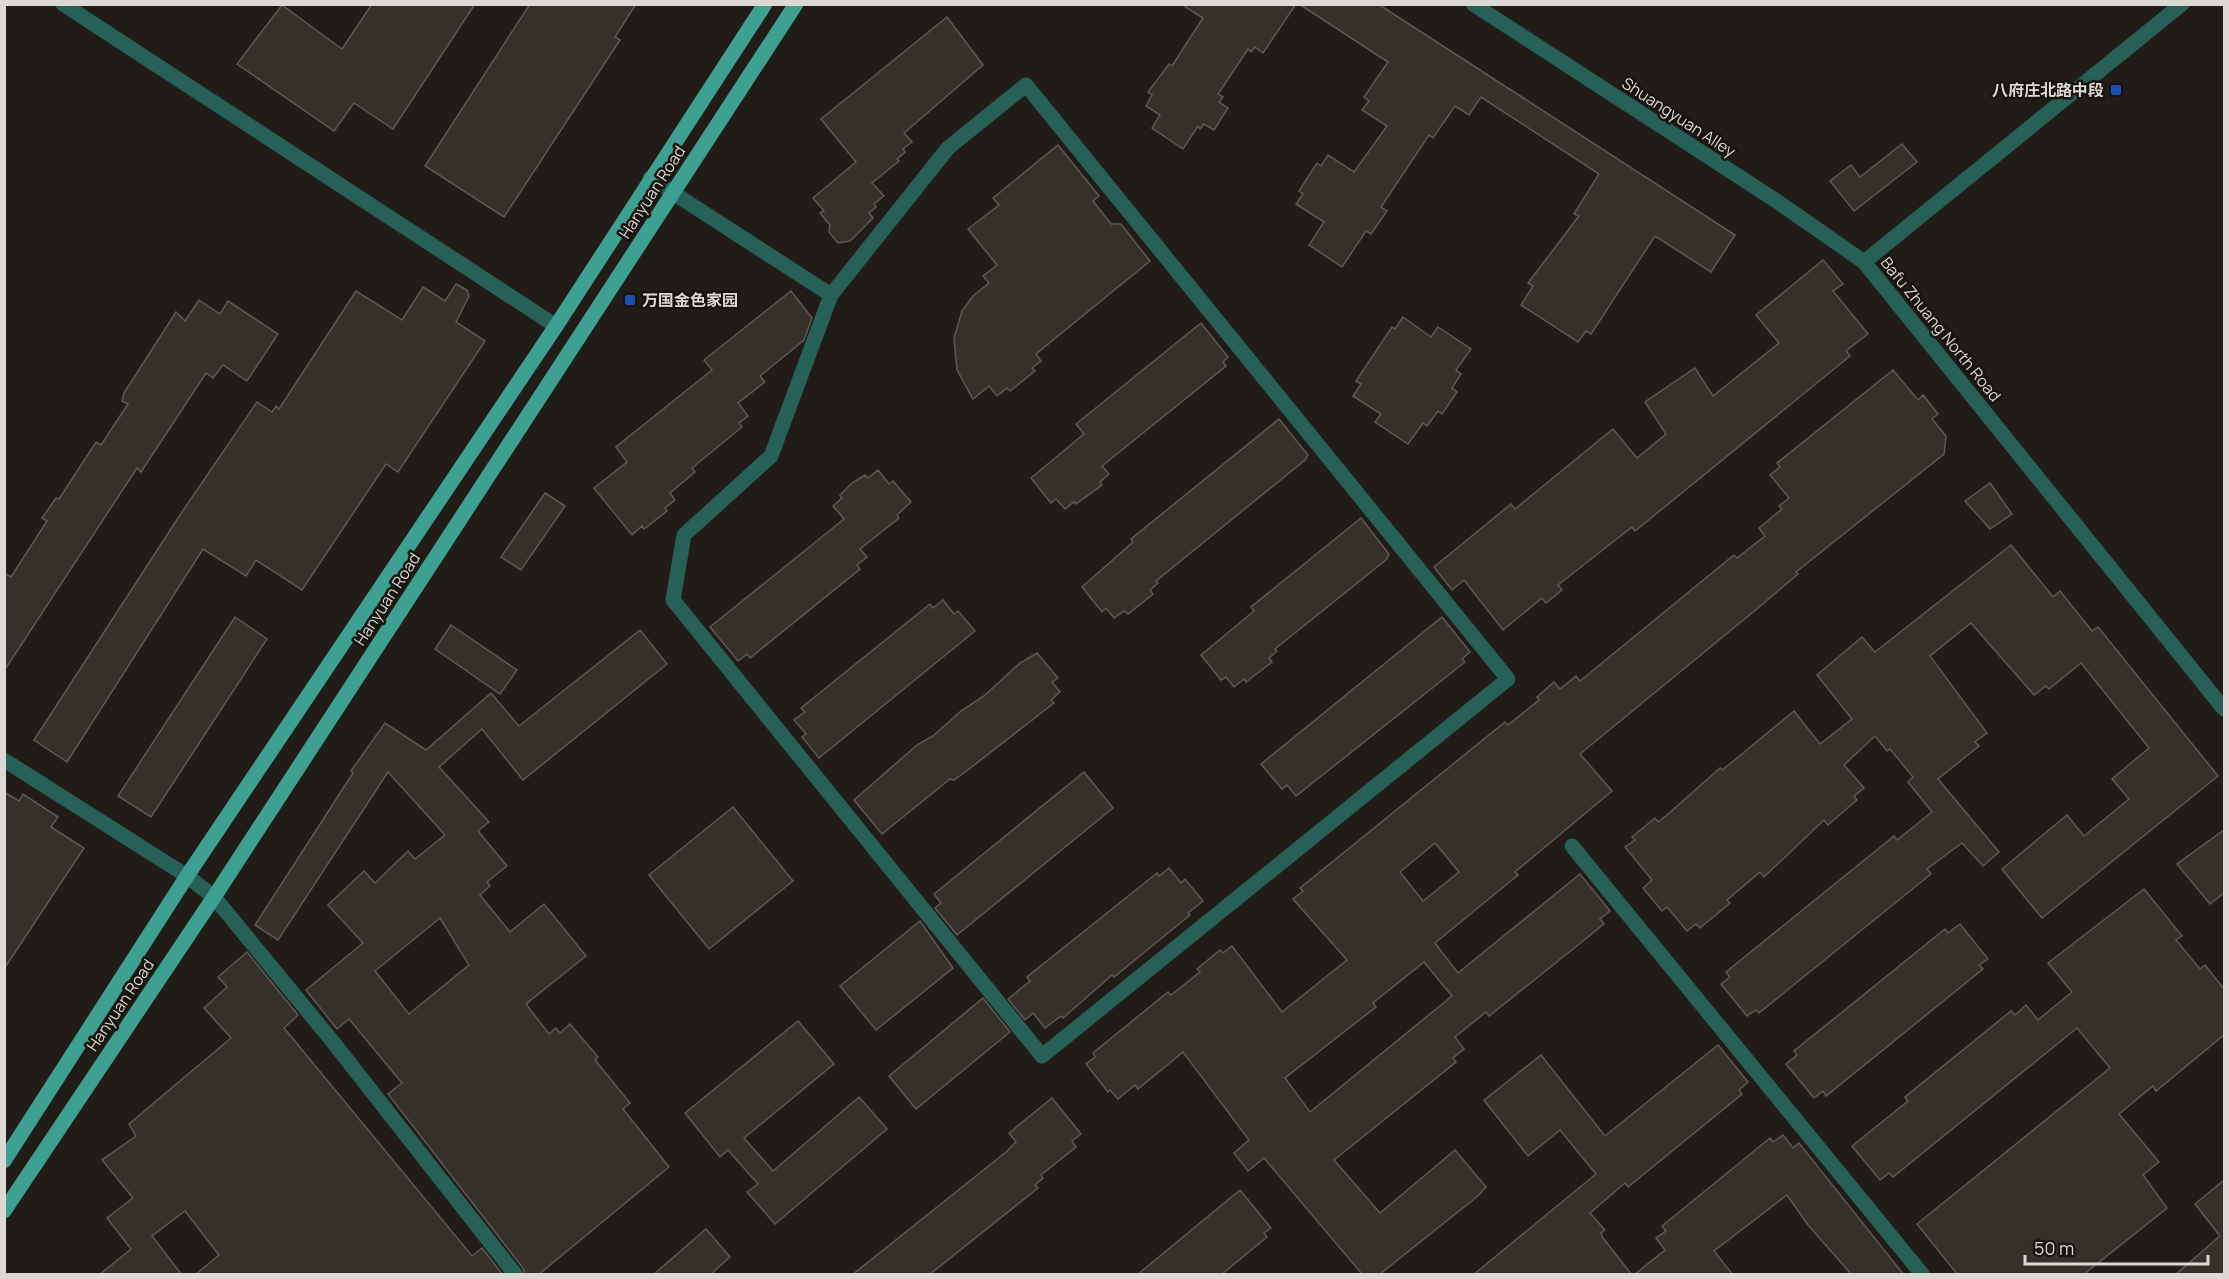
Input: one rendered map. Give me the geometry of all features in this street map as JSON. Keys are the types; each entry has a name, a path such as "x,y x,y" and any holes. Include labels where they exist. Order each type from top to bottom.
{"main road":[{"name":"Hanyuan Road","path":"4,1161 188,876 556,326 765,4"},
{"name":"Hanyuan Road","path":"4,1211 214,897 796,4"}],"street":[{"path":"63,4 556,326"},
{"name":"Shuangyuan Alley","path":"1473,4 1778,202 1864,262"},
{"name":"Bafu Zhuang North Road","path":"2182,4 1864,262 2224,710"},
{"path":"1026,85 1508,679 1042,1056 672,600 684,535 771,456 831,295 948,148 1026,85"},
{"path":"650,178 831,295"},
{"path":"4,760 188,876 214,897 333,1042 515,1275"},
{"path":"1572,846 1922,1275"}],"building":[{"path":"372,4 475,4 393,129 354,103 334,131 237,64 282,5 342,49"},
{"path":"530,4 636,4 615,37 620,40 504,217 425,166"},
{"path":"1181,4 1296,4 1263,53 1255,47 1251,52 1248,49 1218,94 1223,97 1219,102 1228,108 1214,130 1204,124 1200,129 1198,126 1183,149 1152,128 1160,115 1146,106 1152,95 1148,92 1169,64 1172,66 1203,18"},
{"path":"1299,4 1378,4 1735,235 1711,272 1655,236 1591,334 1586,331 1578,342 1521,305 1533,286 1528,283 1579,216 1574,214 1599,174 1481,97 1469,115 1455,106 1433,138 1429,135 1381,207 1387,211 1371,234 1366,231 1342,267 1309,245 1324,222 1296,204 1303,194 1299,191 1317,163 1321,166 1328,155 1354,172 1387,126 1362,110 1369,101 1364,97 1388,62"},
{"path":"947,17 983,65 904,133 912,142 903,149 905,152 897,159 899,161 872,183 884,196 874,204 876,207 869,213 873,218 850,241 838,243 829,232 830,225 820,213 824,211 813,198 856,162 821,119"},
{"path":"1902,144 1917,162 1854,211 1830,181 1851,165 1860,177"},
{"path":"1058,145 1099,196 1093,201 1111,224 1121,224 1150,261 1036,354 1041,361 1032,368 1035,371 1010,391 1007,388 997,396 989,386 973,399 957,370 954,338 962,311 973,296 989,283 983,276 997,265 968,229 999,205 993,198"},
{"path":"1823,260 1843,284 1833,291 1868,334 1846,351 1850,356 1635,531 1632,527 1558,585 1562,590 1546,603 1542,598 1503,630 1464,580 1452,590 1434,567 1511,504 1515,509 1613,429 1637,458 1666,434 1645,402 1695,368 1713,396 1779,343 1756,315"},
{"path":"456,284 467,290 469,296 456,322 485,341 398,472 386,464 302,590 256,560 246,576 203,549 67,762 34,740 180,515 257,402 272,412 276,406 279,409 356,291 402,320 423,287 445,301"},
{"path":"791,291 812,318 804,340 760,376 765,382 738,403 748,416 739,423 742,427 692,468 695,472 670,493 675,500 665,508 667,511 644,529 642,526 632,535 594,488 627,462 616,447 712,370 704,360"},
{"path":"199,300 220,314 228,301 278,334 247,381 223,365 213,378 206,373 141,472 137,468 4,671 4,573 11,577 47,521 42,518 56,498 59,499 96,442 101,445 128,404 122,401 124,393 176,312 185,321"},
{"path":"1403,317 1431,337 1438,327 1471,349 1456,370 1461,374 1452,388 1457,392 1442,414 1438,411 1427,426 1423,423 1408,444 1375,422 1381,414 1353,396 1361,384 1356,381 1392,327 1395,329"},
{"path":"1201,323 1228,357 1223,362 1226,366 1102,466 1109,474 1100,482 1102,485 1065,509 1056,499 1051,503 1031,478 1084,434 1076,424"},
{"path":"1893,370 1918,400 1923,395 1938,414 1932,419 1946,436 1944,454 1796,572 1798,574 1758,608 1580,754 1612,791 1515,872 1518,875 1435,943 1458,973 1580,874 1610,911 1600,919 1604,924 1489,1016 1486,1012 1455,1037 1464,1049 1453,1058 1456,1062 1334,1160 1380,1213 1455,1150 1486,1187 1478,1196 1380,1274 1362,1274 1264,1158 1248,1171 1234,1153 1249,1140 1183,1052 1138,1089 1135,1085 1118,1099 1110,1090 1108,1092 1086,1064 1095,1057 1093,1053 1168,992 1171,995 1200,972 1197,969 1220,950 1223,953 1232,946 1282,1012 1347,960 1293,899 1303,891 1300,888 1505,722 1508,725 1539,700 1537,697 1554,682 1560,689 1576,676 1580,681 1734,555 1737,558 1765,536 1759,528 1782,509 1779,506 1789,498 1770,475 1780,467 1777,463","holes":["1435,843 1459,872 1423,901 1400,872","1424,962 1452,996 1310,1112 1285,1078 1376,1007 1373,1003"]},
{"path":"1279,419 1308,455 1305,460 1156,581 1158,583 1150,590 1153,594 1128,614 1124,611 1114,618 1106,608 1102,612 1082,587 1133,542 1131,539"},
{"path":"878,470 889,484 893,481 911,502 897,515 899,518 860,549 867,557 857,565 860,569 750,658 747,654 738,661 710,627 844,519 833,506 842,498 840,495 852,483 865,475 868,478"},
{"path":"1990,483 2012,514 1990,529 1965,501"},
{"path":"545,493 565,506 521,570 501,557"},
{"path":"1361,518 1389,554 1387,559 1275,649 1277,651 1269,658 1272,662 1246,682 1244,679 1234,687 1226,677 1221,680 1201,655 1254,611 1251,607"},
{"path":"2011,545 2053,597 2060,591 2092,631 2098,627 2218,776 2042,918 2002,869 2067,815 2084,836 2129,799 2112,779 2149,748 2081,663 2049,689 2046,686 2034,695 1971,623 1930,656 1987,733 1975,742 1979,746 1938,779 1999,852 1983,866 1962,843 1927,869 1931,874 1759,1013 1756,1010 1747,1016 1721,984 1730,977 1726,972 1894,836 1897,840 1932,812 1908,782 1913,777 1890,749 1887,751 1875,736 1844,765 1864,788 1854,796 1857,800 1828,825 1824,820 1764,877 1760,872 1727,900 1730,903 1700,928 1696,924 1687,931 1667,907 1662,911 1643,888 1652,880 1625,847 1635,840 1632,837 1655,818 1658,822 1720,768 1722,770 1794,711 1820,744 1852,719 1817,675 1862,637 1875,652"},
{"path":"943,600 954,614 958,611 975,631 819,758 802,737 806,734 794,720 805,712 801,708 930,604 933,608"},
{"path":"235,617 267,639 151,817 118,796"},
{"path":"1442,617 1470,652 1462,659 1465,662 1296,796 1287,785 1282,789 1261,764"},
{"path":"451,625 517,670 500,694 435,649"},
{"path":"640,630 667,664 523,780 482,729 439,767 489,822 478,831 507,866 487,882 490,886 480,895 510,932 544,904 586,956 526,1004 549,1034 556,1028 560,1033 570,1024 598,1057 595,1060 630,1103 623,1109 669,1167 538,1275 525,1275 523,1268 388,1094 402,1083 349,1019 337,1029 306,990 363,943 328,905 364,871 375,883 408,851 415,859 445,835 388,772 278,940 255,925 353,773 351,771 385,723 426,750 491,693 519,726","holes":["440,918 469,965 409,1014 375,971"]},
{"path":"1037,653 1058,678 1052,682 1060,692 1051,700 1054,703 964,773 954,780 950,779 882,834 854,800 917,745 933,736 961,711 984,696 1020,663"},
{"path":"1084,772 1113,808 957,935 935,908 941,903 934,894"},
{"path":"4,792 19,801 23,794 58,817 51,827 84,848 4,969"},
{"path":"733,807 793,881 709,949 649,875"},
{"path":"2224,830 2224,893 2210,904 2177,864"},
{"path":"1169,868 1181,883 1185,879 1203,901 1188,913 1190,915 1114,977 1112,975 1063,1018 1061,1016 1045,1028 1033,1013 1025,1020 1008,999 1030,981 1027,977 1157,873 1159,876"},
{"path":"2144,889 2182,936 2176,940 2200,969 2205,965 2224,989 2224,1035 2156,1091 2153,1086 2119,1114 2159,1162 2143,1175 2167,1208 2083,1275 1958,1275 1917,1224 2110,1068 2077,1028 1893,1177 1889,1173 1880,1180 1852,1146 1908,1101 1905,1097 2011,1011 2015,1015 2026,1005 2038,1020 2072,992 2048,963"},
{"path":"920,921 953,968 876,1030 840,986"},
{"path":"1960,924 1988,959 1979,965 1983,969 1826,1096 1823,1091 1814,1098 1786,1064 1797,1055 1794,1051 1945,929 1948,933"},
{"path":"247,952 298,1015 284,1028 472,1256 482,1248 503,1275 195,1275 219,1255 185,1211 152,1236 182,1275 99,1275 131,1249 107,1218 133,1198 102,1160 136,1136 129,1124 231,1038 204,1008 227,987 218,977"},
{"path":"983,998 1010,1032 916,1109 889,1076"},
{"path":"798,1021 834,1064 744,1138 773,1171 859,1097 887,1129 775,1224 747,1192 758,1184 728,1150 720,1157 685,1113"},
{"path":"1718,1045 1748,1082 1739,1090 1742,1094 1628,1187 1625,1183 1590,1213 1605,1230 1601,1233 1603,1238 1632,1275 1473,1275 1596,1174 1560,1130 1528,1156 1484,1100 1541,1055 1605,1136"},
{"path":"1052,1098 1081,1134 1072,1141 1076,1147 1041,1175 1043,1178 1035,1185 1038,1188 929,1275 852,1275 1006,1152 1016,1142 1009,1133"},
{"path":"1783,1135 1793,1148 1799,1143 1904,1275 1852,1275 1808,1225 1787,1195 1714,1251 1733,1275 1634,1275 1665,1250 1656,1238 1666,1231 1662,1226 1770,1138 1773,1142"},
{"path":"2224,1180 2224,1275 2175,1275 2220,1236 2195,1204"},
{"path":"1240,1190 1271,1228 1264,1233 1267,1237 1221,1275 1137,1275"},
{"path":"706,1229 730,1257 710,1275 653,1275"}],"place":[{"name":"八府庄北路中段","path":"2116,90"},
{"name":"万国金色家园","path":"630,300"}]}
